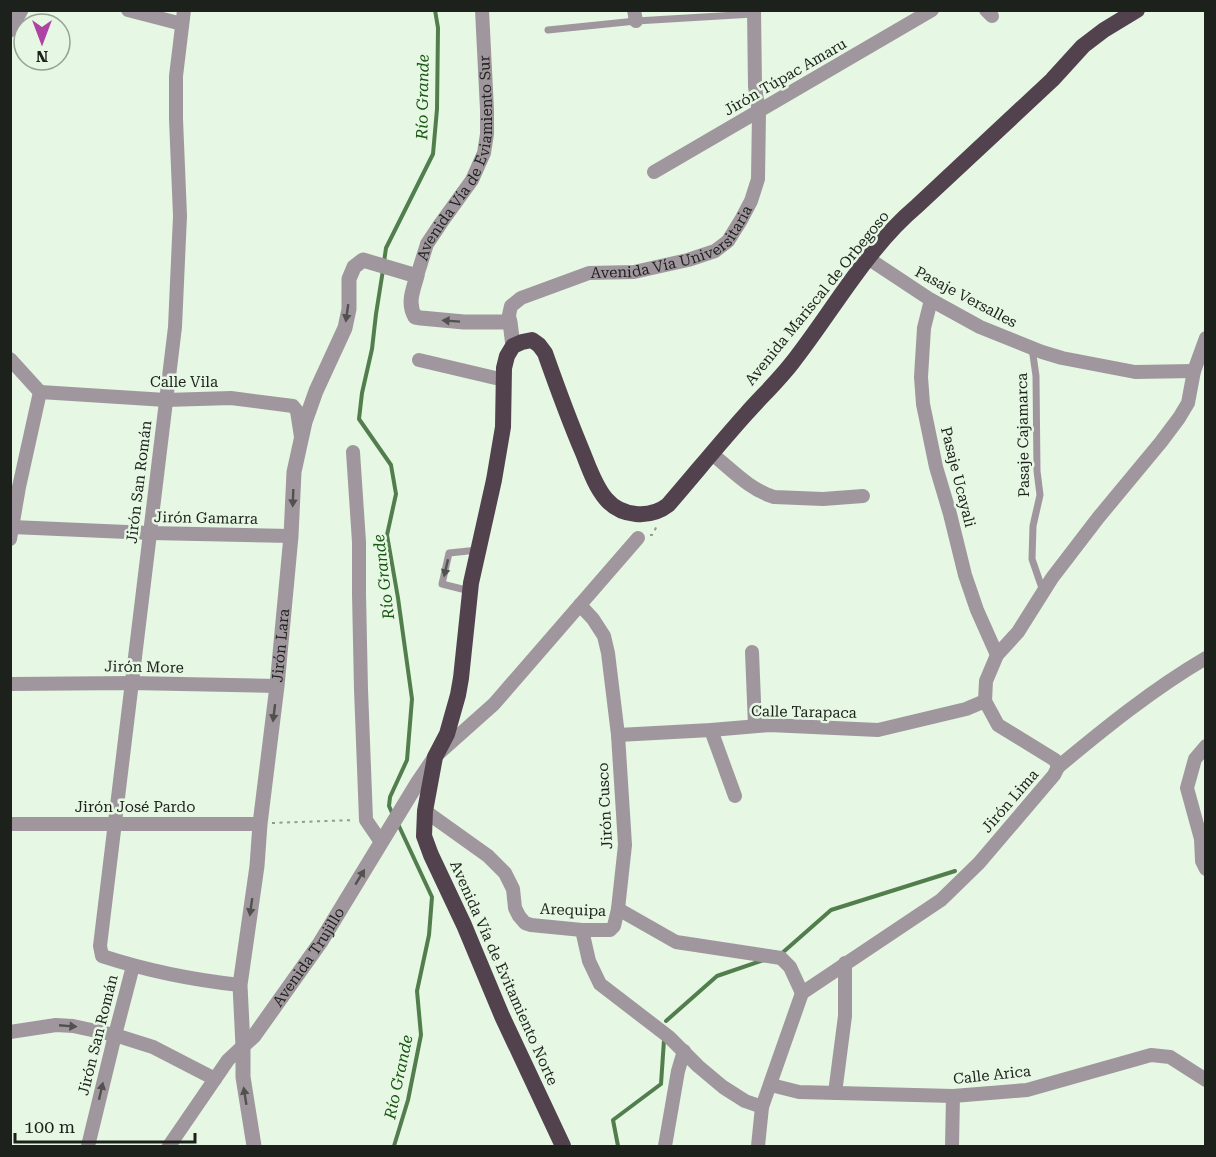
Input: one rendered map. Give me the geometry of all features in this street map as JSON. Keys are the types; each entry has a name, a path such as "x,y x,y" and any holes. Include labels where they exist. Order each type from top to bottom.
{"highway":[{"name":"Avenida Mariscal de Orbegoso","path":"513,346 532,340 545,353 569,422 593,478 606,499 630,513 660,511 669,505 789,366 846,287 899,221 1052,80 1083,46 1127,13"},
{"name":"Avenida Vía de Evitamiento Norte","path":"513,346 504,368 503,427 495,480 470,591 461,678 447,734 435,757 425,812 424,836 430,855 464,925 502,1016 563,1146"}],"street":[{"path":"10,30 21,10"},
{"path":"128,10 183,17"},
{"name":"Avenida Vía de Eviamiento Sur","path":"482,10 487,134 484,153 472,180 427,244 413,274 410,300 411,310 415,317 464,322 510,322"},
{"name":"Jirón Túpac Amaru","path":"654,172 932,10"},
{"name":"Avenida Vía Universitaria","path":"510,322 511,306 521,298 566,281 589,273 634,272 688,260 715,251 728,241 751,201 758,179 759,112 755,87 755,12"},
{"name":"Jirón San Román","path":"88,1146 133,966 102,956 100,946 175,327 179,172 176,76 183,17"},
{"name":"Pasaje Versalles","path":"869,259 931,300 980,327 1032,348 1062,358 1136,372 1194,371"},
{"name":"Jirón Lara","path":"254,1146 243,1077 240,985 257,866 277,686 291,536 294,472 305,422 316,391 345,328 349,309 349,279 354,267 363,260 413,274"},
{"name":"Pasaje Ucayali","path":"931,300 924,328 921,377 923,404 936,467 965,575 977,610 997,655"},
{"path":"510,322 513,346"},
{"path":"985,700 986,681 997,655 1018,632 1043,591 1098,518 1179,418 1188,403 1194,371 1206,338"},
{"path":"10,359 40,392 11,533"},
{"path":"419,360 504,380"},
{"name":"Calle Vila","path":"40,392 166,400 231,398 293,406 297,411 301,439"},
{"path":"353,452 359,542 358,594 366,820 382,840"},
{"path":"712,454 753,488 774,497 823,499 863,496"},
{"name":"Jirón Gamarra","path":"11,533 291,536"},
{"path":"435,757 495,704 638,538"},
{"name":"Jirón Cusco","path":"580,605 604,636 609,653 626,845 618,909"},
{"path":"752,652 755,726"},
{"path":"1058,767 1146,698 1180,673 1206,658"},
{"name":"Jirón More","path":"10,684 131,683 277,686"},
{"name":"Calle Tarapaca","path":"618,735 769,724 878,730 966,709 985,700"},
{"name":"Jirón Lima","path":"802,993 941,900 979,863 1054,776 1058,767 1055,760 998,724 985,700"},
{"path":"711,729 735,796"},
{"path":"1206,746 1195,759 1187,788 1201,839 1202,861 1206,869"},
{"name":"Avenida Trujillo","path":"169,1146 228,1060 254,1035 320,943 435,757"},
{"name":"Arequipa","path":"425,812 488,856 506,873 513,889 515,908 525,923 582,930 610,930 615,926 618,909"},
{"name":"Jirón José Pardo","path":"10,824 261,824"},
{"path":"618,909 676,942 781,958 790,967 802,993 762,1107 758,1146"},
{"path":"582,930 589,961 600,984 669,1037 723,1087 746,1101 762,1107"},
{"path":"835,1093 845,1016 845,963"},
{"path":"133,966 186,978 240,985"},
{"path":"10,1032 56,1025 73,1026 115,1035 153,1047 215,1079"},
{"path":"665,1146 678,1071 684,1051"},
{"name":"Calle Arica","path":"771,1085 799,1092 953,1096 1027,1090 1151,1055 1170,1056 1206,1080"},
{"path":"952,1146 953,1096"}],"lane":[{"path":"548,30 635,16 755,12"},
{"name":"Pasaje Cajamarca","path":"1032,348 1036,376 1037,471 1040,495 1033,526 1032,559 1043,591"},
{"path":"470,591 442,584 449,553 478,550"}],"path":[{"path":"261,824 366,820"}],"waterway":[{"name":"Río Grande","path":"384,262 386,248 433,154 437,109 438,28 435,10"},
{"name":"Río Grande","path":"383,270 359,419 391,465 396,494 387,535 412,699 407,760 390,797 389,806 393,815"},
{"name":"Río Grande","path":"394,1146 408,1100 421,1035 417,991 429,935 432,897 398,824"},
{"path":"781,954 831,910 955,871"},
{"path":"666,1021 717,976 764,960"},
{"path":"618,1146 613,1120 661,1084 664,1040"}]}
